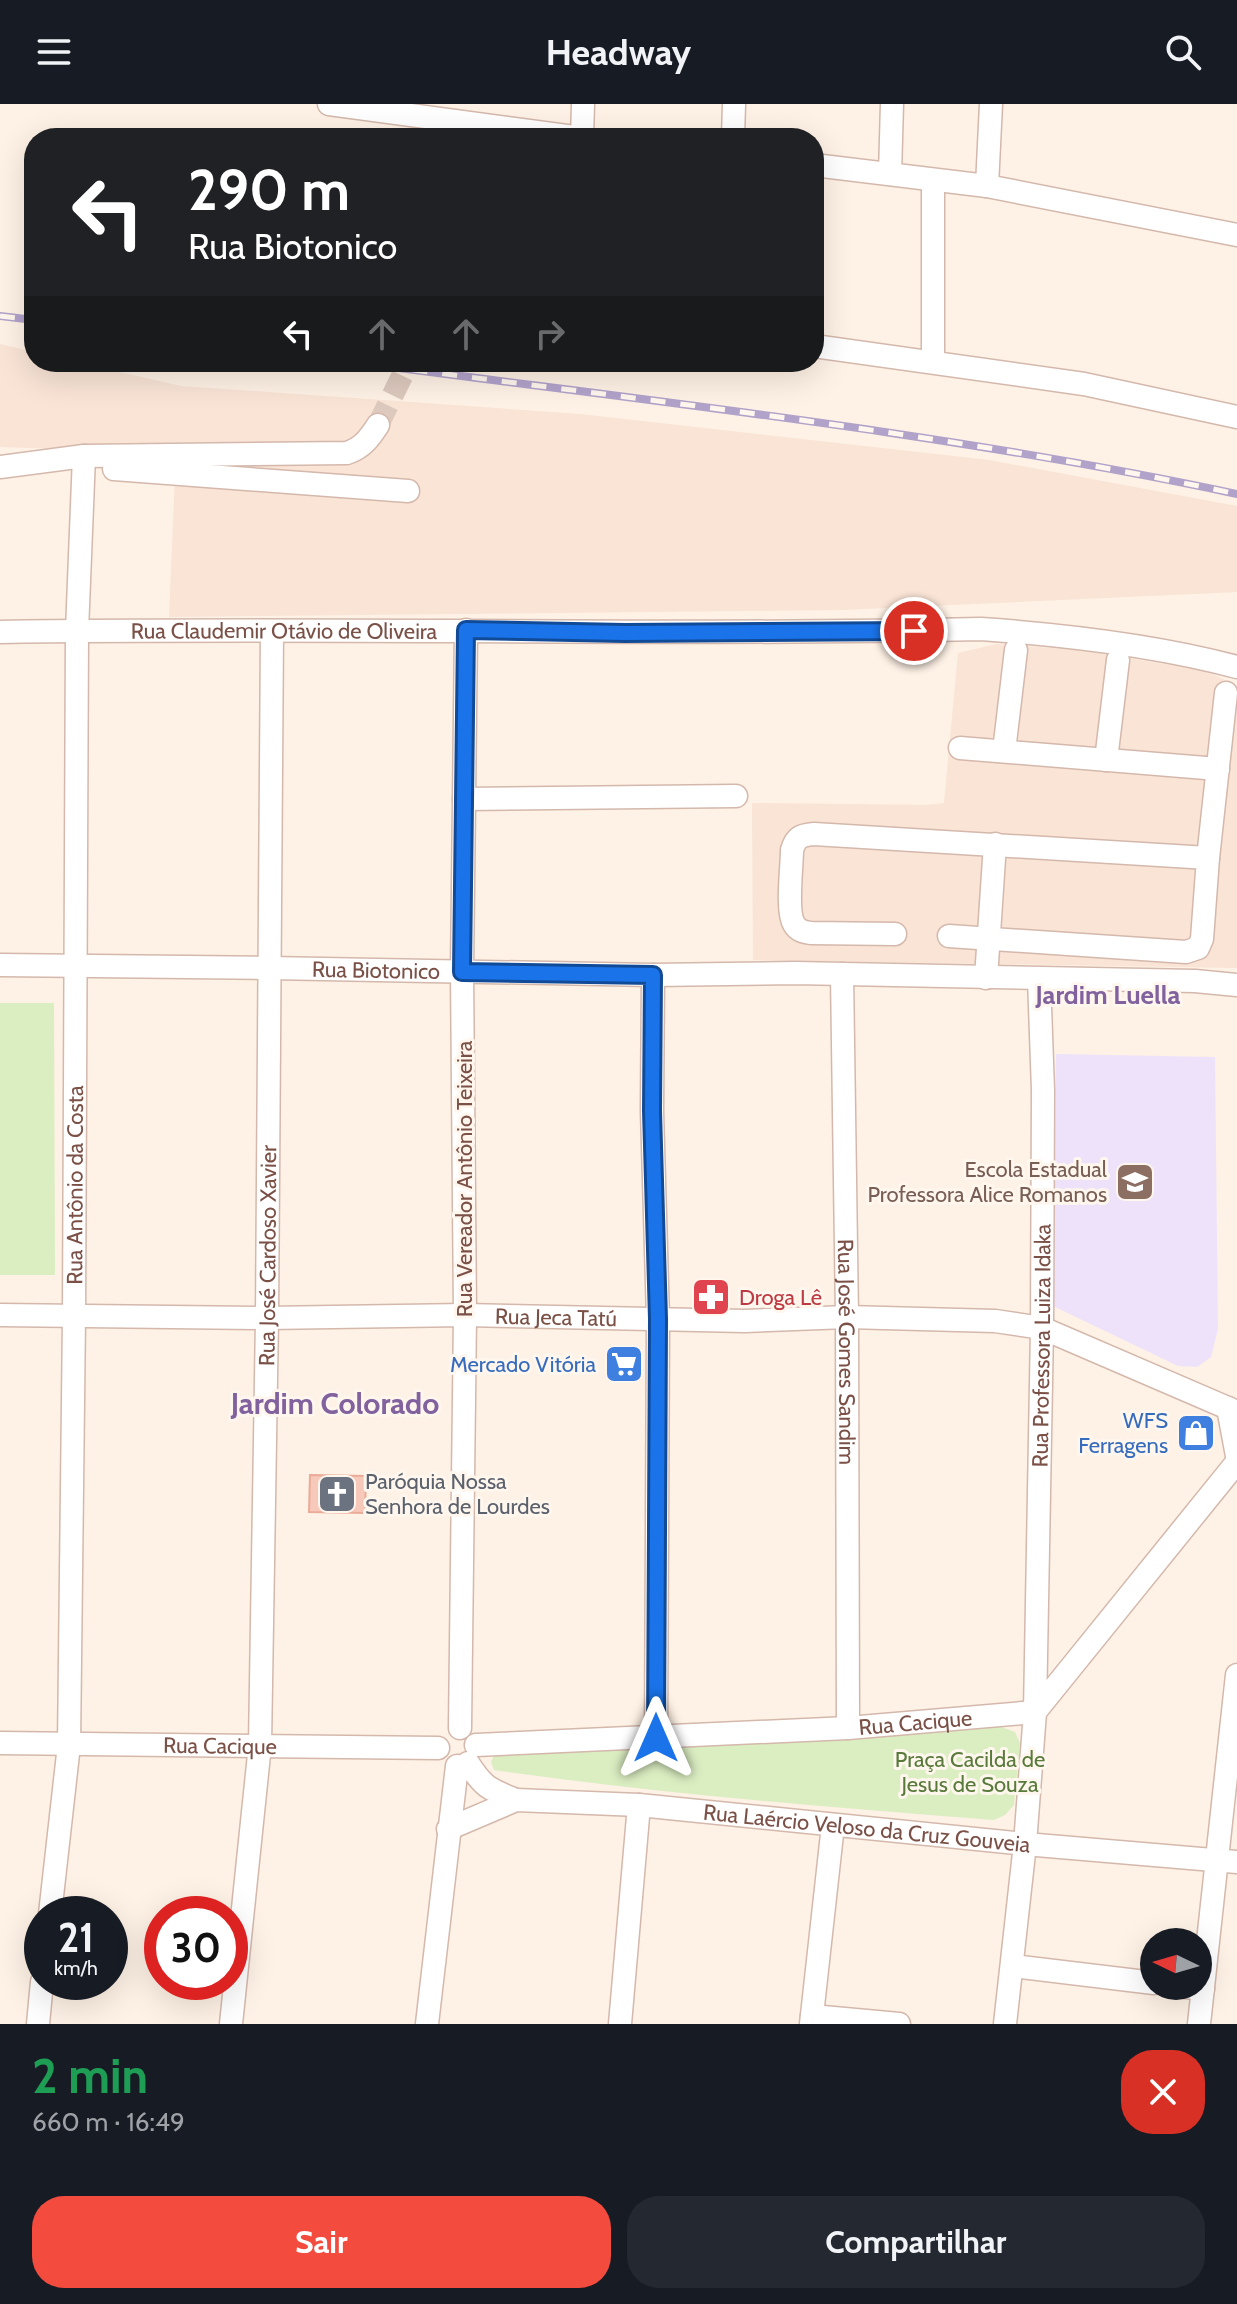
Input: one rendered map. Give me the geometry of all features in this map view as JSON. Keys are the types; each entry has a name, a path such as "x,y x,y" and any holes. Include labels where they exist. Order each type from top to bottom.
{"street":[{"path":"329,104 427,111 471,128"},
{"path":"582,128 583,104"},
{"path":"733,128 734,104"},
{"path":"890,174 892,104"},
{"path":"987,186 991,104"},
{"path":"824,166 987,186 1237,235"},
{"path":"933,180 933,362"},
{"path":"824,347 1084,384 1237,417"},
{"path":"0,467 85,461 347,453 367,442 378,425"},
{"path":"85,461 408,491"},
{"name":"Rua Antônio da Costa","path":"52,1896 69,1745 77,631 85,461"},
{"name":"Rua Claudemir Otávio de Oliveira","path":"0,632 466,630 640,633 981,629 1103,641 1237,667"},
{"name":"Rua Vereador Antônio Teixeira","path":"460,1728 465,1315 462,972 466,630"},
{"name":"Rua José Cardoso Xavier","path":"231,2024 260,1745 267,1318 272,631"},
{"path":"1004,751 1016,650"},
{"path":"1106,760 1118,660"},
{"path":"949,936 1186,952 1198,948 1202,939 1226,693"},
{"path":"960,748 1218,769"},
{"path":"464,799 736,796"},
{"path":"895,934 801,931 793,923 791,912 792,850 795,841 802,835 814,834 1208,858"},
{"path":"986,978 995,844"},
{"name":"Rua Biotonico","path":"0,965 653,975 795,973 1195,981 1237,985"},
{"name":"Rua José Gomes Sandim","path":"842,974 848,1728"},
{"path":"653,975 652,1111 658,1319 656,1738"},
{"name":"Rua Professora Luiza Idaka","path":"1005,2024 1025,1844 1035,1712 1042,1328 1043,1090 1039,979"},
{"name":"Rua Jeca Tatú","path":"0,1315 267,1318 465,1315 745,1321 847,1317 995,1321 1042,1328 1232,1410"},
{"path":"1035,1712 1237,1459 1232,1410"},
{"path":"1212,1941 1227,1861 1237,1675"},
{"name":"Rua Cacique","path":"467,1758 656,1738 848,1728 1035,1712"},
{"path":"427,2024 448,1829 467,1758 471,1734 454,1728 443,1734 438,1748 445,1762 467,1758"},
{"name":"Rua Cacique","path":"0,1743 438,1748"},
{"name":"Rua Laércio Veloso da Cruz Gouveia","path":"467,1758 480,1781 489,1789 516,1800 639,1805 1227,1861"},
{"name":"Rua Laércio Veloso da Cruz Gouveia","path":"448,1829 516,1800"},
{"path":"620,2024 639,1805"},
{"path":"833,1825 812,2020 899,2024"},
{"path":"1013,1966 1140,1981"},
{"path":"38,2024 40,2000"},
{"path":"1199,2024 1202,2000"}],"shaded area":[{"path":"0,344 24,350 24,372 120,372 181,386 580,414 989,460 1237,506 1237,592 842,610 169,617 176,453 0,447"},
{"path":"997,644 1079,650 1206,671 1237,686 1237,968 753,960 752,803 944,803 958,653"},
{"name":"Escola Estadual Professora Alice Romanos","path":"1056,1054 1215,1057 1218,1329 1211,1357 1197,1367 1178,1366 1053,1306"}],"green space":[{"path":"0,1003 54,1003 55,1275 0,1275"},
{"name":"Praça Cacilda de Jesus de Souza","path":"999,1726 1015,1732 1020,1743 1014,1805 1005,1815 994,1820 619,1786 494,1770 491,1762 495,1753 661,1748"}],"building":[{"name":"Paróquia Nossa Senhora de Lourdes","path":"310,1475 366,1476 365,1513 309,1512"}],"tunnel":[{"path":"378,425 404,372"}],"railway":[{"path":"0,316 24,319"},
{"path":"430,372 907,435 1237,494"}],"place":[{"name":"Escola Estadual Professora Alice Romanos","path":"1135,1182"},
{"name":"Droga Lê","path":"711,1297"},
{"name":"Mercado Vitória","path":"624,1364"},
{"name":"WFS Ferragens","path":"1196,1433"},
{"name":"Paróquia Nossa Senhora de Lourdes","path":"337,1494"}],"district":[{"name":"Jardim Luella","path":"1108,995"},
{"name":"Jardim Colorado","path":"335,1404"}],"route":[{"path":"656,1738 658,1319 652,1111 653,975 462,972 466,630 625,633 914,631"}]}
